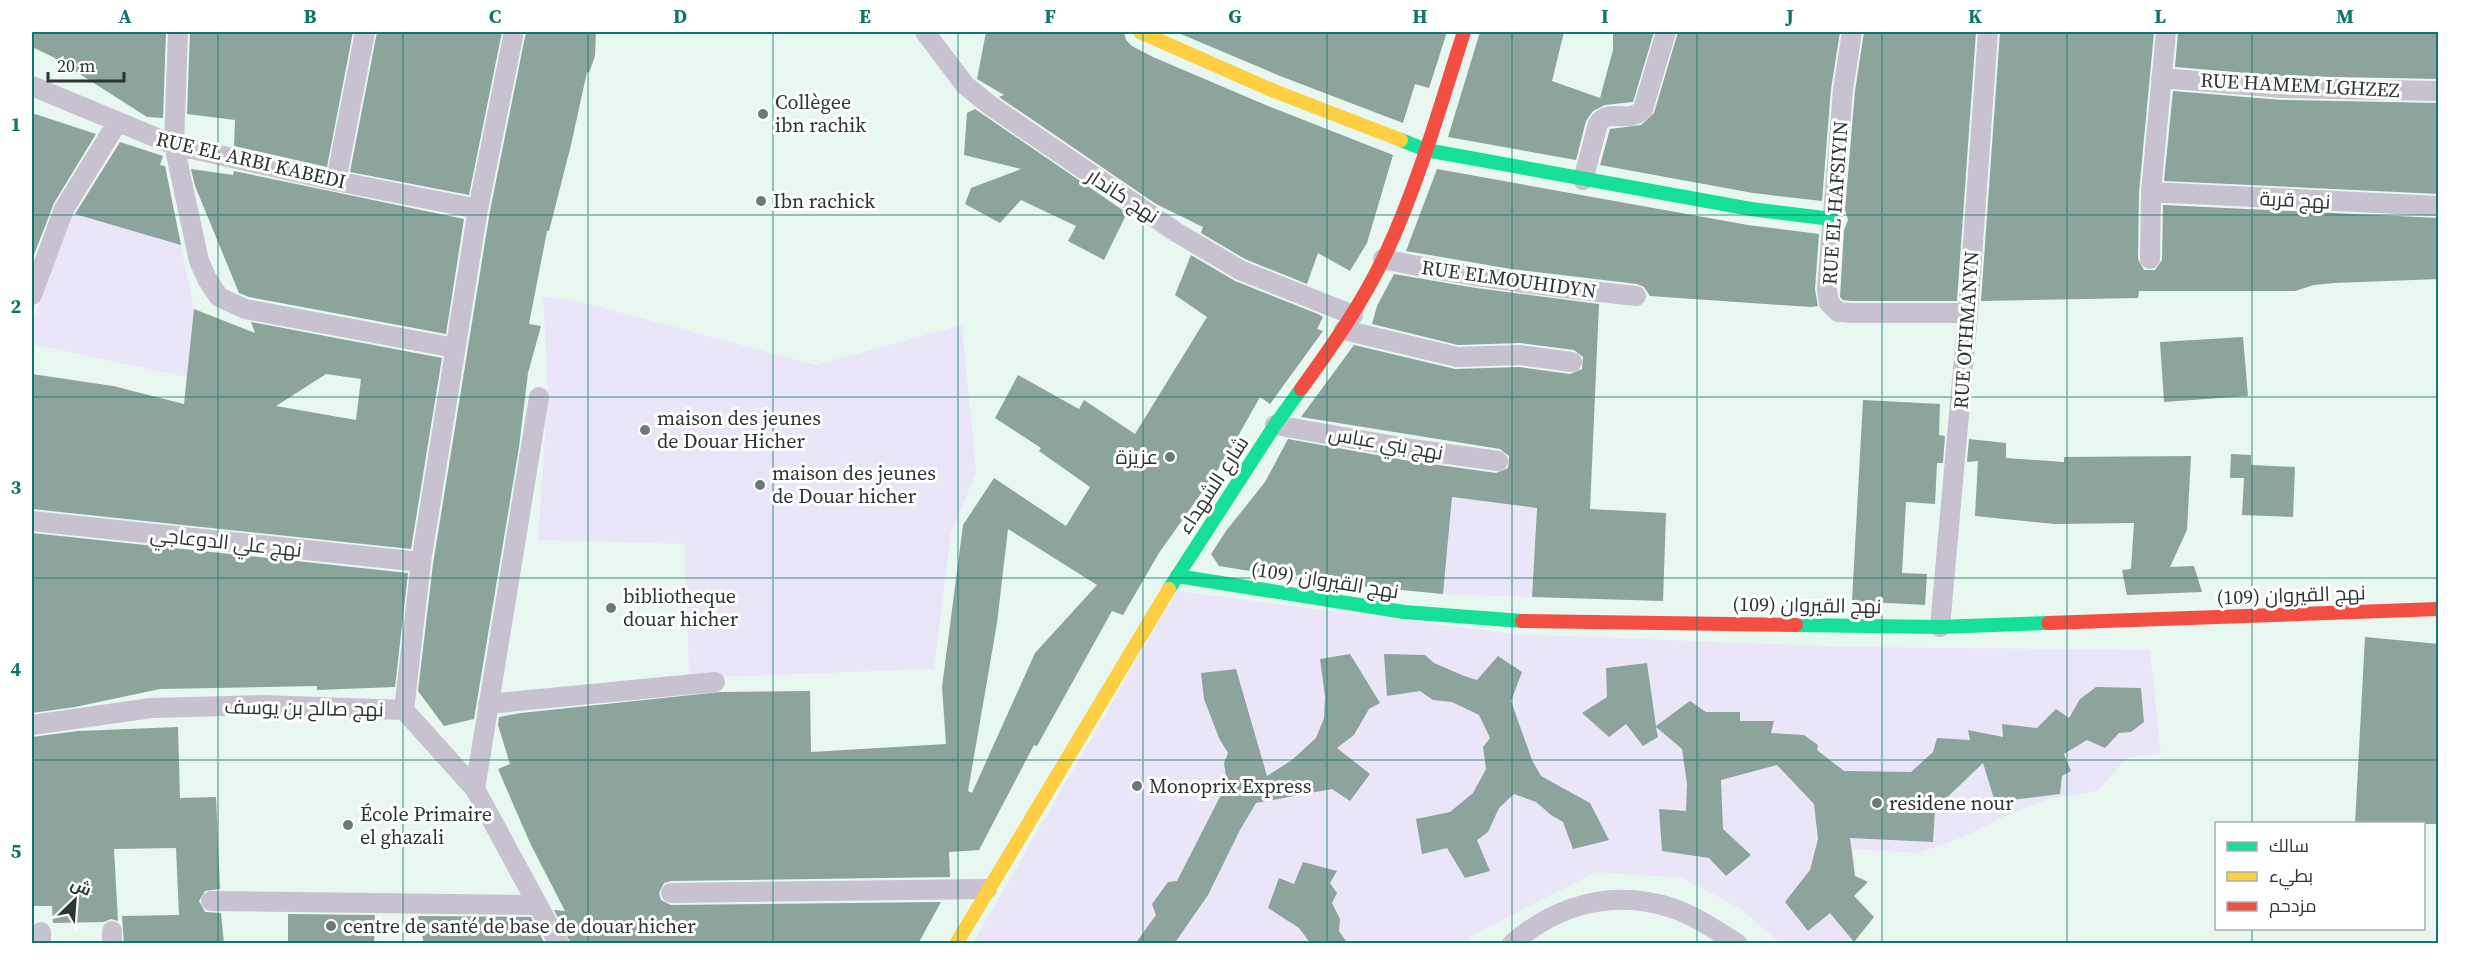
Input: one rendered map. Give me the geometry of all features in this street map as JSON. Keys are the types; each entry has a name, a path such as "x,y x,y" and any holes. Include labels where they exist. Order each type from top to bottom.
{"street":[{"path":"178,32 174,145 199,261 219,297 245,309 455,348"},
{"path":"336,181 365,32"},
{"path":"404,710 421,562 455,348 478,209 514,32"},
{"name":"نهج كاندار","path":"925,32 965,85 991,106 1176,232 1240,270 1348,323 1457,357 1520,355 1572,362"},
{"path":"1140,32 1274,91 1426,150 1751,209 1832,219"},
{"name":"شارع الشهداء","path":"956,944 1177,576 1275,425 1348,323 1383,259 1426,150 1464,32"},
{"path":"1583,180 1598,124 1602,118 1634,116 1643,109 1666,32"},
{"name":"RUE EL HAFSIYIN","path":"1852,32 1843,90 1828,298 1834,310 1851,314 1968,313"},
{"name":"RUE OTHMANYN","path":"1940,627 1968,313 1988,32"},
{"path":"2150,258 2151,192 2166,32"},
{"name":"RUE HAMEM LGHZEZ","path":"2161,78 2282,88 2439,91"},
{"name":"RUE EL ARBI KABEDI","path":"32,86 174,145 336,181 478,209"},
{"path":"32,294 64,209 117,123"},
{"name":"نهج قربة","path":"2151,192 2439,206"},
{"name":"RUE ELMOUHIDYN","path":"1383,259 1466,276 1566,290 1636,296"},
{"path":"475,789 539,397"},
{"name":"نهج بني عباس","path":"1275,425 1412,449 1498,460"},
{"name":"نهج علي الدوعاجي","path":"32,521 421,562"},
{"name":"نهج القيروان (109)","path":"1177,576 1404,612 1536,622 1940,627 2439,609"},
{"path":"488,704 716,682"},
{"name":"نهج صالح بن يوسف","path":"32,725 151,708 263,705 404,710 475,789 560,944"},
{"path":"671,893 987,889"},
{"path":"1512,944 1530,928 1557,913 1587,902 1615,899 1640,901 1672,908 1701,921 1738,944"},
{"path":"211,901 538,905"}],"shaded area":[{"path":"71,212 181,245 194,309 187,377 32,344 32,325"},
{"name":"maison des jeunes de Douar Hicher","path":"543,296 581,302 816,365 962,325 976,473 951,533 934,669 689,678 685,544 538,540 548,391"},
{"path":"1505,467 1538,468 1532,597 1443,594 1452,497 1502,503"},
{"name":"residene nour","path":"1177,591 1513,634 1849,647 2150,650 2161,754 2128,757 2097,791 2048,799 2003,817 1966,836 1918,853 1853,849 1855,875 1867,880 1853,894 1873,918 1853,943 1780,943 1741,909 1682,878 1596,872 1471,936 1469,943 972,944"}],"building":[{"path":"32,32 166,32 163,118 147,117 53,57 32,47"},
{"path":"190,32 353,32 327,167 234,146 235,120 187,114"},
{"path":"377,32 502,32 469,195 350,172"},
{"path":"526,32 596,32 595,56 589,73 587,72 571,145 549,231 547,231 529,324 541,326 528,373 519,447 474,719 444,726 418,691 433,564 490,211"},
{"path":"986,32 1124,32 1126,40 1132,46 1153,57 1268,106 1393,155 1367,243 1350,271 1318,253 1307,284 1245,259 1201,233 1203,227 1156,204 999,97 1004,95 977,79"},
{"path":"1176,32 1447,32 1429,88 1415,84 1403,123 1280,76"},
{"path":"1480,32 1564,32 1552,81 1600,98 1613,50 1613,32 1654,32 1633,102 1605,105 1593,111 1586,121 1576,160 1448,137"},
{"path":"1678,32 1840,32 1831,89 1822,201 1753,193 1600,165 1610,129 1641,125 1654,113"},
{"path":"1864,32 1976,32 1957,301 1851,301 1840,297 1844,230 1848,220 1845,210 1855,91"},
{"path":"2000,32 2154,32 2139,192 2138,259 2144,270 2155,270 2162,260 2163,205 2439,218 2439,279 2334,283 2314,285 2295,291 2139,291 2138,298 1981,301"},
{"path":"2439,32 2439,79 2283,76 2175,67 2178,33"},
{"path":"2173,91 2282,100 2439,103 2439,194 2164,181"},
{"path":"975,109 1127,213 1104,260 1068,241 1076,226 1021,200 1000,223 965,204 971,188 1021,169 964,155 967,113"},
{"path":"32,113 96,134 54,203 32,260"},
{"path":"120,142 163,156 160,165 165,166 181,245 75,214"},
{"path":"191,169 233,175 234,171 464,219 446,334 249,297 239,293 195,186"},
{"path":"1437,169 1748,225 1819,234 1815,289 1818,306 1650,296 1644,287 1637,284 1511,269 1406,251"},
{"path":"1191,255 1235,281 1318,314 1323,317 1317,329 1323,331 1270,404 1260,397 1224,461 1159,553 1123,615 1112,611 1037,746 1034,745 979,850 949,852 950,877 671,881 664,883 659,893 661,900 671,905 941,902 918,944 571,944 554,910 565,911 530,843 498,769 510,764 498,725 499,717 720,692 810,691 811,752 946,744 942,687 963,525 994,478 1066,526 1090,487 1039,451 1041,448 995,418 1018,375 1079,409 1084,400 1135,434 1207,317 1175,295","holes":["1008,529 1097,585 1035,653 972,793 968,791 997,623"]},
{"path":"1394,274 1476,288 1599,304 1590,509 1666,513 1663,601 1532,597 1537,508 1452,497 1443,594 1359,586 1289,574 1288,577 1219,566 1211,554 1226,531 1265,482 1288,439 1410,461 1496,473 1508,468 1509,456 1500,449 1301,417 1354,345 1455,369 1519,367 1570,374 1582,369 1583,357 1574,350 1520,343 1458,345 1372,324 1377,306"},
{"path":"194,309 255,333 251,322 442,358 411,549 32,509 32,374 113,386 184,404","holes":["326,374 361,379 356,420 276,406"]},
{"path":"2243,337 2248,396 2164,402 2160,342"},
{"path":"1863,400 1940,404 1939,435 1945,436 1943,463 1937,463 1935,504 1906,502 1902,573 1927,574 1925,605 1852,601"},
{"path":"1969,439 2006,443 2006,458 2064,462 2064,457 2191,456 2187,530 2170,567 2194,566 2202,592 2127,595 2122,570 2131,569 2134,523 2055,524 1975,516 1978,461 1967,462"},
{"path":"2231,454 2251,455 2251,465 2295,467 2293,517 2242,515 2244,478 2230,478"},
{"path":"32,533 408,573 395,687 317,690 317,686 160,689 75,707 32,713"},
{"path":"2365,637 2439,644 2439,824 2355,822"},
{"path":"1350,654 1380,703 1369,709 1354,735 1337,748 1370,774 1350,801 1332,789 1256,803 1208,895 1174,944 1135,944 1156,915 1152,904 1168,882 1177,881 1227,783 1224,763 1228,753 1219,738 1204,699 1201,673 1236,669 1267,776 1292,760 1316,738 1324,718 1325,697 1320,659"},
{"path":"1384,654 1425,655 1434,663 1477,680 1498,656 1522,672 1511,701 1532,760 1541,776 1590,803 1609,840 1573,849 1563,822 1536,802 1514,794 1499,808 1488,832 1477,840 1490,871 1465,878 1447,848 1422,854 1416,819 1450,812 1473,793 1486,769 1483,747 1490,738 1479,715 1452,702 1433,700 1420,691 1387,696"},
{"name":"residene nour","path":"1647,663 1656,726 1690,701 1706,712 1740,712 1740,721 1774,721 1771,733 1804,735 1818,745 1817,750 1844,771 1911,772 1933,752 1937,738 1970,740 1968,730 2003,737 2002,724 2037,728 2056,709 2069,718 2080,699 2096,687 2141,688 2144,722 2131,732 2119,733 2105,748 2087,740 2064,754 2071,771 2062,776 2060,794 1995,802 1983,763 1935,809 1933,842 1850,838 1855,876 1868,882 1854,896 1874,917 1854,942 1830,913 1808,931 1785,902 1810,870 1818,839 1814,804 1777,765 1721,780 1723,829 1751,855 1726,876 1709,858 1662,851 1659,809 1686,811 1687,784 1682,749 1656,727 1658,737 1643,746 1626,724 1609,737 1582,713 1607,697 1606,668"},
{"path":"178,727 180,798 216,797 220,889 205,891 199,901 205,912 221,913 224,944 124,944 122,916 179,915 176,848 114,849 118,921 111,919 104,922 53,923 52,906 32,906 32,737 78,731"},
{"path":"1303,862 1337,871 1330,883 1337,893 1332,903 1340,919 1339,931 1348,944 1311,944 1299,928 1268,908 1279,878 1294,884"},
{"name":"centre de santé de base de douar hicher","path":"288,914 375,915 374,944 288,944"},
{"path":"418,916 531,917 545,944 424,944"}],"traffic: fast":[{"path":"1401,140 1426,150 1751,209 1832,219"},
{"path":"1169,589 1275,425 1301,389"},
{"path":"1177,576 1404,612 1522,621"},
{"path":"1796,625 1940,627 2048,623"}],"traffic: slow":[{"path":"1140,32 1274,91 1401,140"},
{"path":"956,944 1169,589"}],"traffic: jam":[{"path":"1301,389 1347,323 1386,253 1419,171 1464,32"},
{"path":"2048,623 2438,609"},
{"path":"1522,621 1796,625"}],"place":[{"name":"Collègee ibn rachik","path":"763,114"},
{"name":"Ibn rachick","path":"761,201"},
{"name":"maison des jeunes de Douar Hicher","path":"645,430"},
{"name":"عزيزة","path":"1170,457"},
{"name":"maison des jeunes de Douar hicher","path":"760,485"},
{"name":"bibliotheque douar hicher","path":"611,608"},
{"name":"Monoprix Express","path":"1137,786"},
{"name":"residene nour","path":"1877,803"},
{"name":"École Primaire el ghazali","path":"348,825"},
{"name":"centre de santé de base de douar hicher","path":"331,926"}]}
